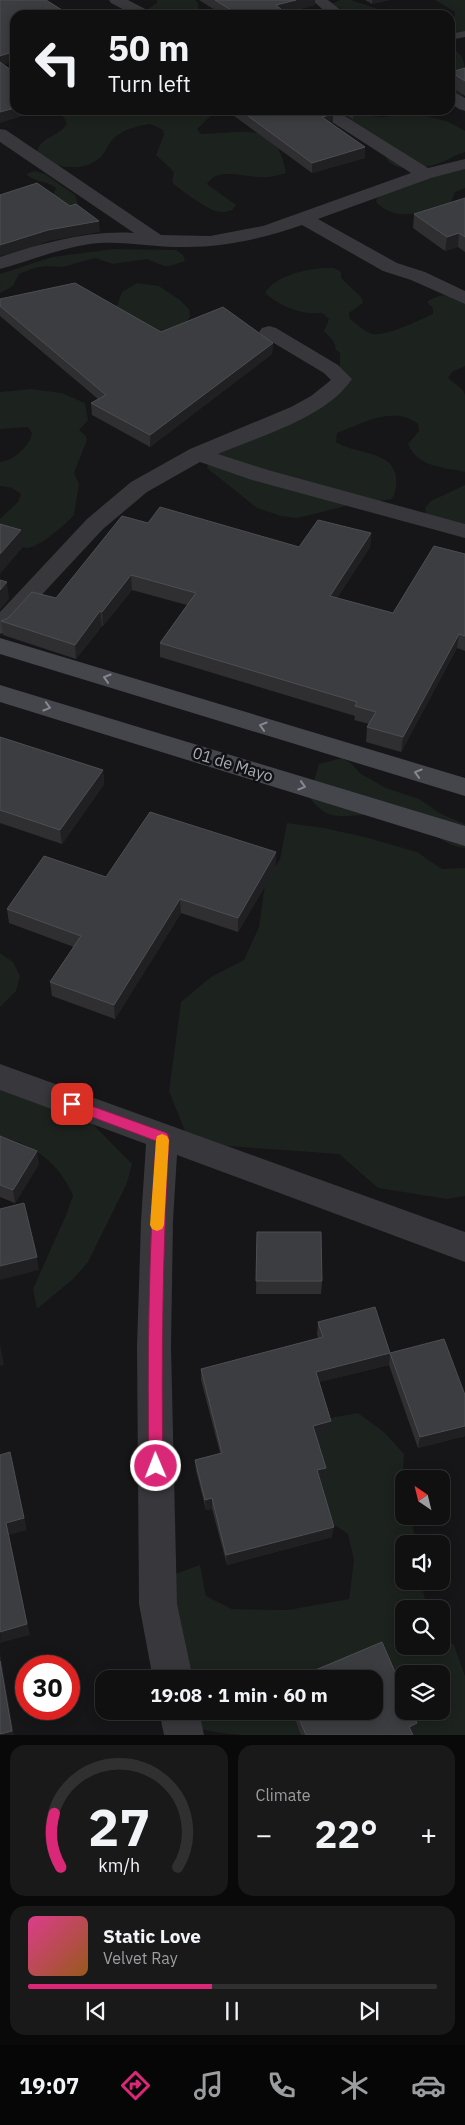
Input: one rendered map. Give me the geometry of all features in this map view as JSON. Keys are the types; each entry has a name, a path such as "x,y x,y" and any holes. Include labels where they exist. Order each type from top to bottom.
{"street":[{"path":"116,0 136,10"},
{"path":"319,0 332,10"},
{"path":"332,115 424,174"},
{"path":"0,134 158,240"},
{"path":"0,263 30,253 96,238 202,241 267,231 305,219 424,174 465,164"},
{"path":"305,219 390,267 418,276 465,298"},
{"path":"0,626 95,524 139,488 198,454 292,414 326,396 340,383 342,379 331,370 269,332"},
{"path":"198,454 260,475 465,531"},
{"path":"0,646 465,787"},
{"name":"01 de Mayo","path":"0,693 465,836"},
{"path":"0,1077 465,1247"},
{"path":"162,1137 157,1221 154,1347 158,1594 171,1670"},
{"path":"181,1720 184,1735"}],"shaded area":[{"path":"157,0 195,0 198,3 198,10 146,10 157,3"},
{"path":"340,0 351,0 378,9 399,10 343,10 331,4"},
{"path":"435,0 465,0 465,32 455,35 455,10"},
{"path":"455,50 461,56 465,68 465,79 456,85 465,99 455,101"},
{"path":"62,115 212,115 197,129 201,134 244,132 266,136 275,144 286,173 266,177 224,174 212,179 207,184 236,205 232,210 216,211 193,198 172,182 174,172 156,155 164,135 163,130 150,124 122,132 110,142 101,157 85,166 59,166 36,154 38,148 46,139 64,128 67,123"},
{"path":"334,115 427,116 449,122 465,131 465,152 441,163 421,168 395,166 389,162 386,156 386,147"},
{"path":"465,165 465,188 455,192 450,205 412,214 402,214 384,209 376,202 378,196"},
{"path":"35,171 45,174 75,195 78,204 40,245 0,256 0,226 52,197 56,188 33,179 26,174"},
{"path":"113,249 176,250 183,255 185,261 164,266 147,259 113,264 95,258 63,267 46,266 34,268 19,274 13,286 0,293 0,274 52,257"},
{"path":"334,268 341,272 341,278 361,297 363,303 349,313 350,319 364,330 373,334 387,333 433,314 433,308 427,302 437,297 451,296 465,302 465,366 452,372 448,378 463,390 465,395 465,472 432,465 418,458 412,452 408,444 419,431 418,424 398,416 378,418 337,433 336,442 343,446 380,457 388,462 393,468 396,477 396,488 392,499 350,505 296,518 281,516 257,508 207,468 214,455 239,434 319,396 340,373 340,353 336,350 334,342 324,331 329,319 322,313 306,313 292,309 265,293 275,282 282,278 306,270"},
{"path":"137,283 159,286 180,300 189,309 190,316 187,322 169,332 72,334 116,309 122,292"},
{"path":"31,389 62,393 85,403 88,420 79,430 86,436 87,440 74,473 79,484 74,515 58,530 37,545 26,548 0,537 0,519 18,502 21,494 12,488 0,486 0,462 10,459 20,452 28,443 32,433 28,427 0,429 0,392"},
{"path":"465,485 465,538 441,531 426,517 425,508 431,501"},
{"path":"342,758 351,763 361,774 386,788 419,799 441,814 465,824 465,848 449,844 424,827 410,821 378,815 336,816 323,811 309,797 319,764"},
{"path":"287,823 324,828 365,837 417,852 442,869 465,868 465,1196 447,1199 378,1188 339,1154 227,1146 185,1131 169,1091 181,1002 211,977 244,960 259,927 265,884 280,859"},
{"path":"0,953 13,962 20,976 16,991 0,1007"},
{"path":"0,1076 75,1106 132,1164 127,1183 88,1262 73,1279 37,1309 33,1289 67,1213 73,1195 53,1164 35,1150 0,1136"},
{"path":"358,1413 384,1432 404,1454 403,1470 395,1470 395,1525 412,1525 415,1535 395,1535 395,1590 423,1590 425,1600 395,1600 395,1655 450,1655 450,1642 454,1645 465,1676 465,1735 241,1735 212,1732 183,1720 383,1720 383,1670 151,1670 151,1631 161,1579 200,1565 206,1596 232,1609 288,1610 349,1599 354,1560 348,1534 328,1521 307,1494 314,1428 334,1417"}],"building":[{"path":"0,0 46,0 62,10 10,10 10,53 0,56"},
{"path":"215,0 296,0 276,5 282,10 231,10"},
{"path":"0,62 10,69 10,109 0,112"},
{"path":"465,68 465,81 455,75 455,71"},
{"path":"247,115 329,115 322,117 365,147 312,163"},
{"path":"37,183 70,206 76,204 99,221 48,230 0,245 0,195"},
{"path":"465,198 465,237 459,233 447,237 414,214"},
{"path":"75,283 161,332 223,307 273,343 150,435 91,403 106,395 0,306 0,299"},
{"path":"160,507 299,547 318,520 371,533 330,596 393,613 434,546 465,554 465,636 459,634 403,737 367,727 376,712 355,706 357,702 160,643 196,593 131,575 102,612 100,611 75,645 1,621 8,618 32,592 56,598 122,516 148,523"},
{"path":"0,524 21,530 0,554"},
{"path":"0,580 7,582 0,590"},
{"path":"0,737 103,770 60,830 0,810"},
{"path":"150,812 276,852 238,918 180,899 114,1005 50,982 81,936 7,909 44,856 106,877"},
{"path":"0,1136 37,1151 13,1190 0,1185"},
{"path":"24,1203 37,1257 0,1266 0,1209"},
{"path":"257,1232 321,1232 322,1281 256,1281"},
{"path":"375,1307 390,1353 316,1372 331,1421 313,1426 326,1468 317,1470 334,1527 226,1555 212,1498 205,1500 195,1460 222,1453 201,1369 323,1337 318,1322"},
{"path":"444,1339 465,1395 465,1426 420,1437 390,1353"},
{"path":"10,1452 24,1518 6,1523 27,1624 0,1632 0,1455"},
{"path":"382,1642 395,1672 395,1720 416,1720 417,1723 409,1727 413,1735 306,1735 300,1720 383,1720 383,1670 315,1670"},
{"path":"0,1661 12,1731 0,1734"}],"slow traffic":[{"path":"157,1225 162,1140"}],"route":[{"path":"72,1104 162,1137 157,1221 154,1347 156,1466"}]}
